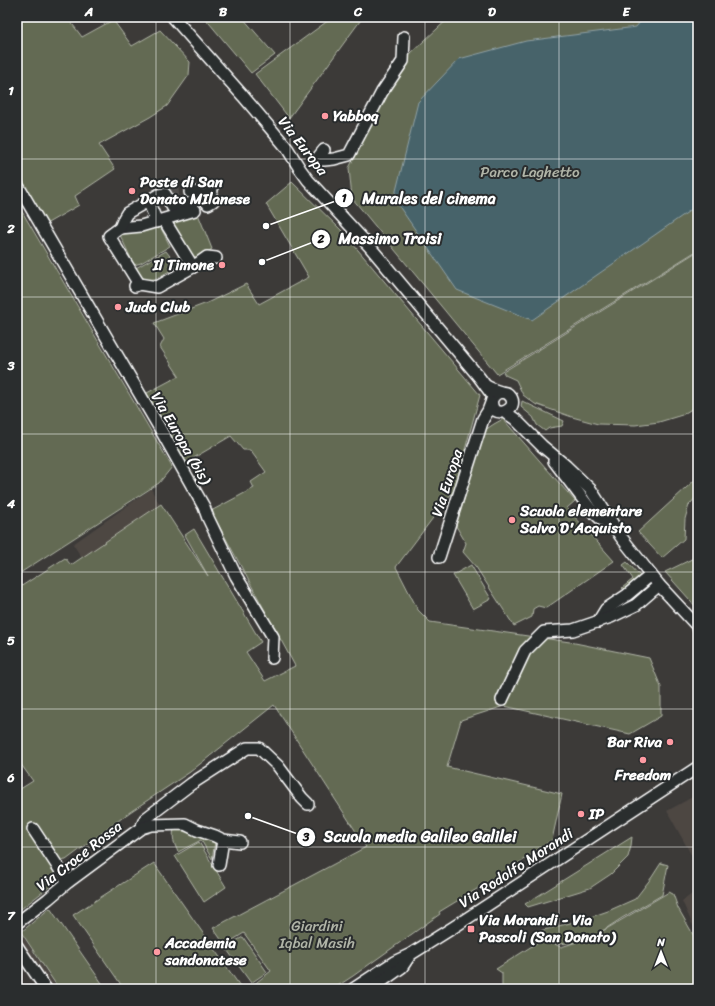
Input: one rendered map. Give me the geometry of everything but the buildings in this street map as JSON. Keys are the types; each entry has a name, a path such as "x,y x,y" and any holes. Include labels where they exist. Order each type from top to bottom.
{"street":[{"name":"Via Europa","path":"173,17 287,148 308,180 370,247 495,397 494,410 506,411 542,446 591,510 602,520 612,524 659,586 698,627"},
{"path":"324,150 316,160 334,159 349,154 382,92 403,61 404,37"},
{"name":"Via Europa (bis)","path":"17,184 204,507 236,576 273,637 272,658"},
{"path":"120,228 128,213 158,196 166,194 173,208 182,208 198,199 209,196 198,192 190,192"},
{"path":"148,201 160,221 193,267"},
{"path":"195,210 141,226 120,228 109,236 137,285 157,287 193,267 207,257 216,258"},
{"name":"Via Europa","path":"439,557 483,419 495,397 507,393 512,401 506,411"},
{"path":"483,419 506,411"},
{"path":"598,622 606,609 627,595 651,575"},
{"path":"502,700 525,651 544,632 573,630 611,617 636,605 659,586"},
{"path":"141,828 145,819 191,784 247,748 259,748 278,766 308,804"},
{"name":"Via Rodolfo Morandi","path":"353,989 698,767"},
{"path":"141,828 151,825 185,824 223,840 240,842"},
{"name":"Via Croce Rossa","path":"17,924 68,882 141,828"},
{"path":"33,829 68,882"},
{"path":"219,866 223,840"},
{"path":"17,946 20,959 38,989"},
{"name":"Via Rodolfo Morandi","path":"364,989 367,985 392,968 406,956"},
{"name":"Via Rodolfo Morandi","path":"371,989 402,967 406,956"},
{"path":"20,959 46,989"}],"shaded area":[{"path":"151,489 206,587 131,635 73,544"},
{"path":"698,794 698,867 667,811"},
{"path":"698,890 698,937 682,901"},
{"path":"17,928 58,989 43,989 17,950"}],"green space":[{"path":"17,17 67,17 82,37 113,20 132,46 160,30 190,62 189,75 167,106 99,145 115,169 75,196 79,205 46,224 17,173"},
{"path":"204,17 242,17 275,55 251,73"},
{"path":"333,17 363,17 289,118 255,74"},
{"name":"Parco Laghetto","path":"450,17 698,17 698,250 497,374 352,198 349,168 377,112 411,53"},
{"name":"Giardini Iqbal Masih","path":"292,182 342,231 480,395 454,490 396,567 418,610 430,622 570,642 649,658 661,687 661,716 630,734 504,706 461,720 447,767 562,794 552,840 518,864 439,912 440,914 333,989 248,989 271,971 244,933 225,945 213,928 366,847 274,705 190,772 130,812 66,860 51,862 58,877 53,884 17,912 17,791 33,781 17,759 17,589 65,558 71,565 161,504 208,576 185,535 194,529 261,642 246,652 265,681 295,666 211,511 254,488 251,482 266,472 250,450 243,450 231,436 185,463 145,394 179,376 160,347 164,339 154,323 207,303 246,284 259,304 309,277 266,204"},
{"path":"17,203 172,467 159,483 17,575"},
{"path":"198,214 212,249 193,261 170,222"},
{"path":"159,224 170,246 141,263 134,265 120,235"},
{"path":"166,251 173,260 182,255 186,262 155,279 143,280 134,269"},
{"path":"698,251 698,405 682,415 659,422 635,425 598,424 535,404 523,395 516,380 505,375 503,372"},
{"path":"522,401 564,421 562,426 549,428 545,431 537,425 533,417 521,407"},
{"path":"503,419 575,501 567,508 614,561 546,608 538,606 533,609 532,617 514,626 476,567 463,552 466,543 456,526 485,430"},
{"path":"698,477 698,495 689,505 685,519 684,539 662,558 638,532"},
{"path":"698,556 698,609 665,572"},
{"path":"627,562 641,577 625,591 622,588 633,579 623,565"},
{"path":"471,565 491,599 473,609 453,575"},
{"path":"174,828 215,842 212,859 201,840 178,852 173,835"},
{"path":"632,837 628,857 611,874 590,888 528,907 525,904"},
{"path":"199,842 226,887 204,902 175,856"},
{"name":"Accademia sandonatese","path":"154,863 242,989 124,989 73,915"},
{"path":"661,863 668,865 662,895 596,935 669,892 673,894 678,908 698,943 698,989 678,989 670,986 670,989 502,989 502,973 496,969 543,939 561,947 577,942 559,944 543,936 540,931 585,919 635,899"},
{"path":"50,908 106,989 59,989 21,932"},
{"path":"243,937 267,972 251,983 225,947"}],"water":[{"name":"Parco Laghetto","path":"644,17 698,17 698,205 532,320 457,290 394,199 418,102 459,59 526,41 636,27"}],"tunnel":[{"path":"168,194 190,192"}],"place":[{"name":"Yabboq","path":"325,116"},
{"name":"Poste di San Donato MIlanese","path":"132,191"},
{"name":"Murales del cinema","path":"266,226"},
{"name":"Massimo Troisi","path":"262,262"},
{"name":"Il Timone","path":"222,265"},
{"name":"Judo Club","path":"118,307"},
{"name":"Scuola elementare Salvo D'Acquisto","path":"512,520"},
{"name":"Bar Riva","path":"670,742"},
{"name":"Freedom","path":"643,760"},
{"name":"IP","path":"581,814"},
{"name":"Scuola media Galileo Galilei","path":"248,816"},
{"name":"Via Morandi - Via Pascoli (San Donato)","path":"471,929"},
{"name":"Accademia sandonatese","path":"157,952"}]}
